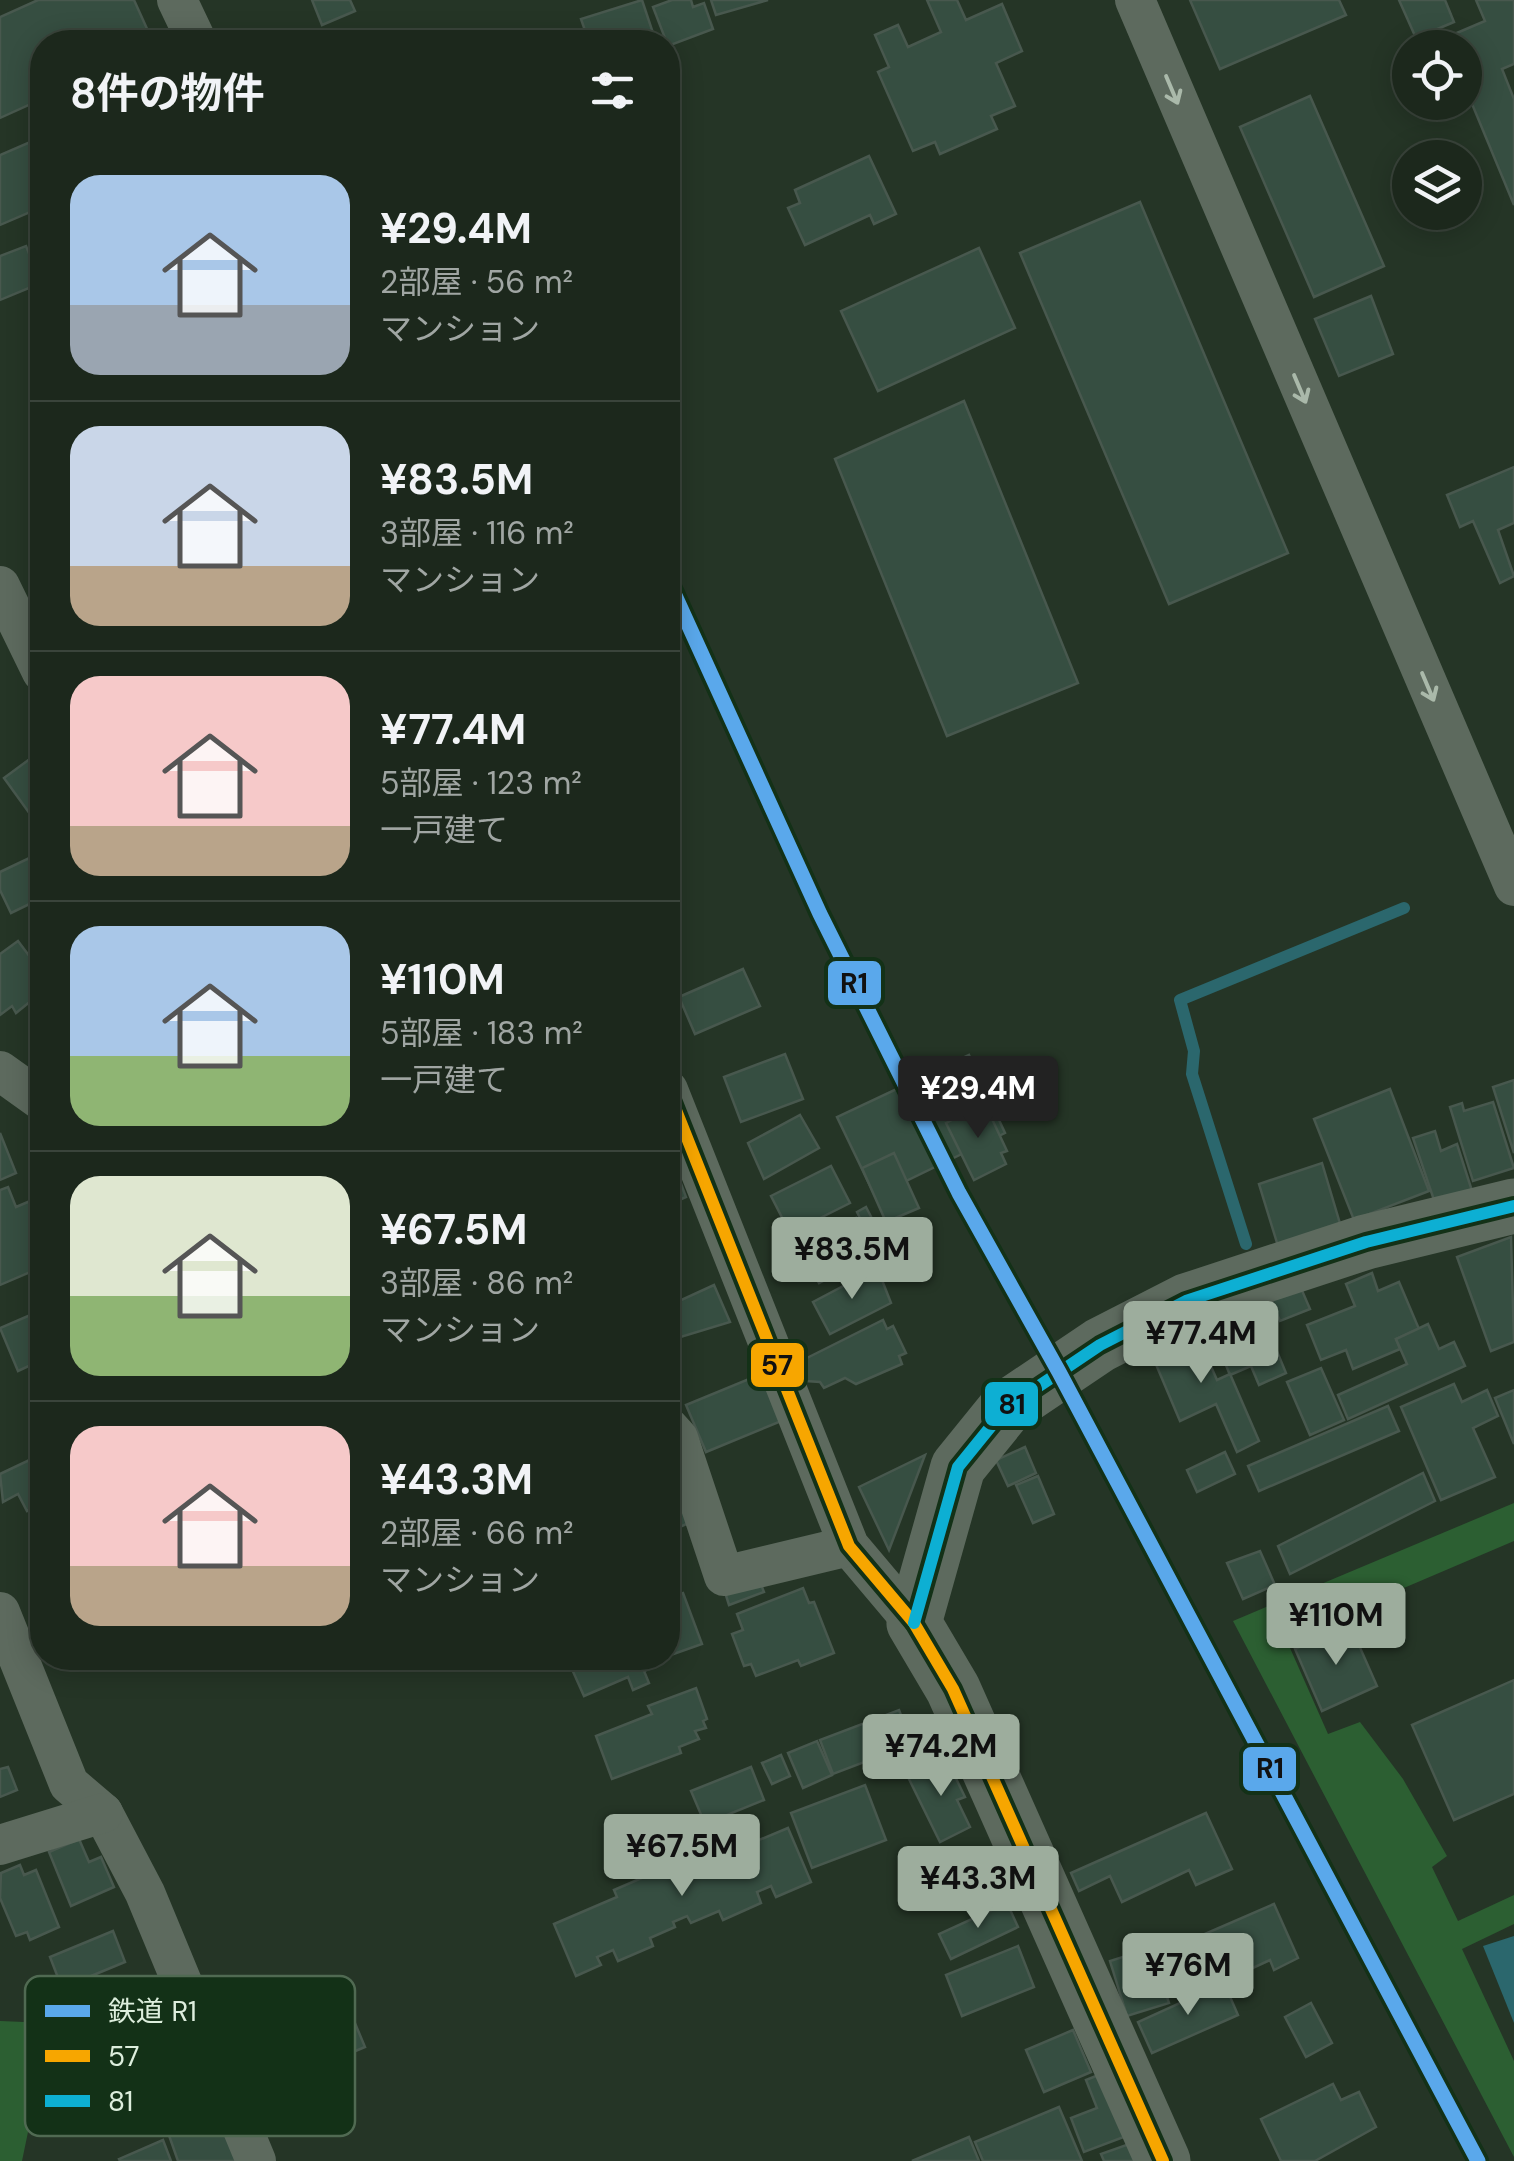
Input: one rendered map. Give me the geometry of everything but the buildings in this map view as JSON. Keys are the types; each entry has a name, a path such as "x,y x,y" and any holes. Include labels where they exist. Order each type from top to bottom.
{"main road":[{"path":"1162,2161 954,1689 914,1623 958,1467 1005,1409 1100,1346 1186,1302 1366,1242 1514,1206"}],"street":[{"path":"177,0 191,30"},
{"path":"1135,0 1514,886"},
{"path":"0,586 30,647"},
{"path":"0,1071 30,1092"},
{"path":"680,1120 849,1546 914,1623"},
{"path":"680,1444 724,1576 849,1546"},
{"path":"0,1612 68,1784 103,1813 145,1893 179,1976"},
{"path":"0,1845 103,1813"},
{"path":"246,2136 256,2161"}],"green space":[{"path":"1514,1503 1514,1541 1364,1605 1355,1619 1290,1648 1328,1734 1360,1722 1403,1779 1447,1856 1432,1867 1458,1921 1514,1895 1514,1924 1462,1949 1514,2061 1514,2157 1233,1621"},
{"path":"0,2021 25,2023 27,2136 22,2161 0,2161"}],"water":[{"path":"1514,1936 1514,2023 1483,1946"}],"waterway":[{"path":"1246,1244 1192,1074 1194,1051 1180,1000 1404,908"}],"rail line":[{"name":"R1","path":"680,606 820,914 959,1193 1059,1372 1478,2161"}],"transit line":[{"name":"57","path":"680,1120 849,1546 914,1623 953,1689 1163,2161"},
{"name":"81","path":"914,1623 958,1467 1005,1409 1100,1345 1186,1301 1366,1242 1514,1206"}]}
